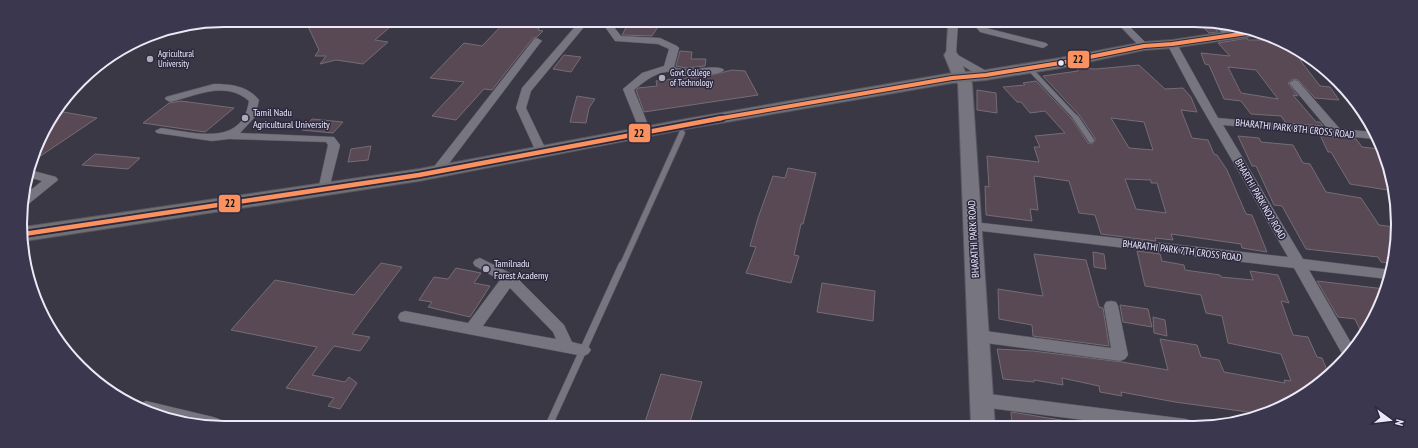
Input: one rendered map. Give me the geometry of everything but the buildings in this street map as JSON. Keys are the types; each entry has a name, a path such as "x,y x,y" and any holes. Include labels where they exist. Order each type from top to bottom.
{"main road":[{"path":"28,243 380,189 962,80 986,74 1029,68 1144,46 1172,44 1244,34"},
{"name":"BHARATHI PARK ROAD","path":"951,55 962,80 973,226 983,421"},
{"path":"27,234 324,190 437,171 645,132 962,80"}],"street":[{"path":"541,152 521,108 526,90 580,27"},
{"path":"610,27 618,39 660,41 674,48 669,68"},
{"path":"953,27 951,55 986,74"},
{"path":"979,27 983,30 1043,45"},
{"path":"1125,27 1144,46"},
{"path":"1224,30 1230,36"},
{"path":"437,171 537,41"},
{"name":"BHARTHI PARK NO2 ROAD","path":"1172,44 1197,91 1299,264 1346,349"},
{"path":"669,68 675,72 691,73 719,70"},
{"path":"645,132 628,89 646,75 669,68"},
{"path":"1294,82 1336,132"},
{"path":"170,99 198,90 224,87 243,90 254,100 254,108 248,121 229,136"},
{"name":"BHARATHI PARK 8TH CROSS ROAD","path":"1216,121 1370,136"},
{"path":"161,131 212,138 229,136 330,139 334,145 324,190"},
{"path":"29,198 52,180 33,175"},
{"name":"BHARATHI PARK 7TH CROSS ROAD","path":"973,226 1384,273"},
{"path":"480,263 509,279 559,329 567,347"},
{"path":"472,329 509,279"},
{"path":"978,336 1120,355 1111,306"},
{"path":"405,317 583,350"},
{"path":"982,400 1147,421"}],"lane":[{"path":"1029,68 1073,113 1091,140"},
{"path":"551,421 682,133"}],"transit line":[{"name":"22","path":"27,234 419,175 686,124 952,78 986,75 1060,63 1144,46 1172,44 1243,34"}],"place":[{"name":"Agricultural University","path":"150,59"},
{"name":"Govt. College of Technology","path":"662,78"},
{"name":"Tamil Nadu Agricultural University","path":"245,118"},
{"name":"Tamilnadu Forest Academy","path":"486,269"}]}
